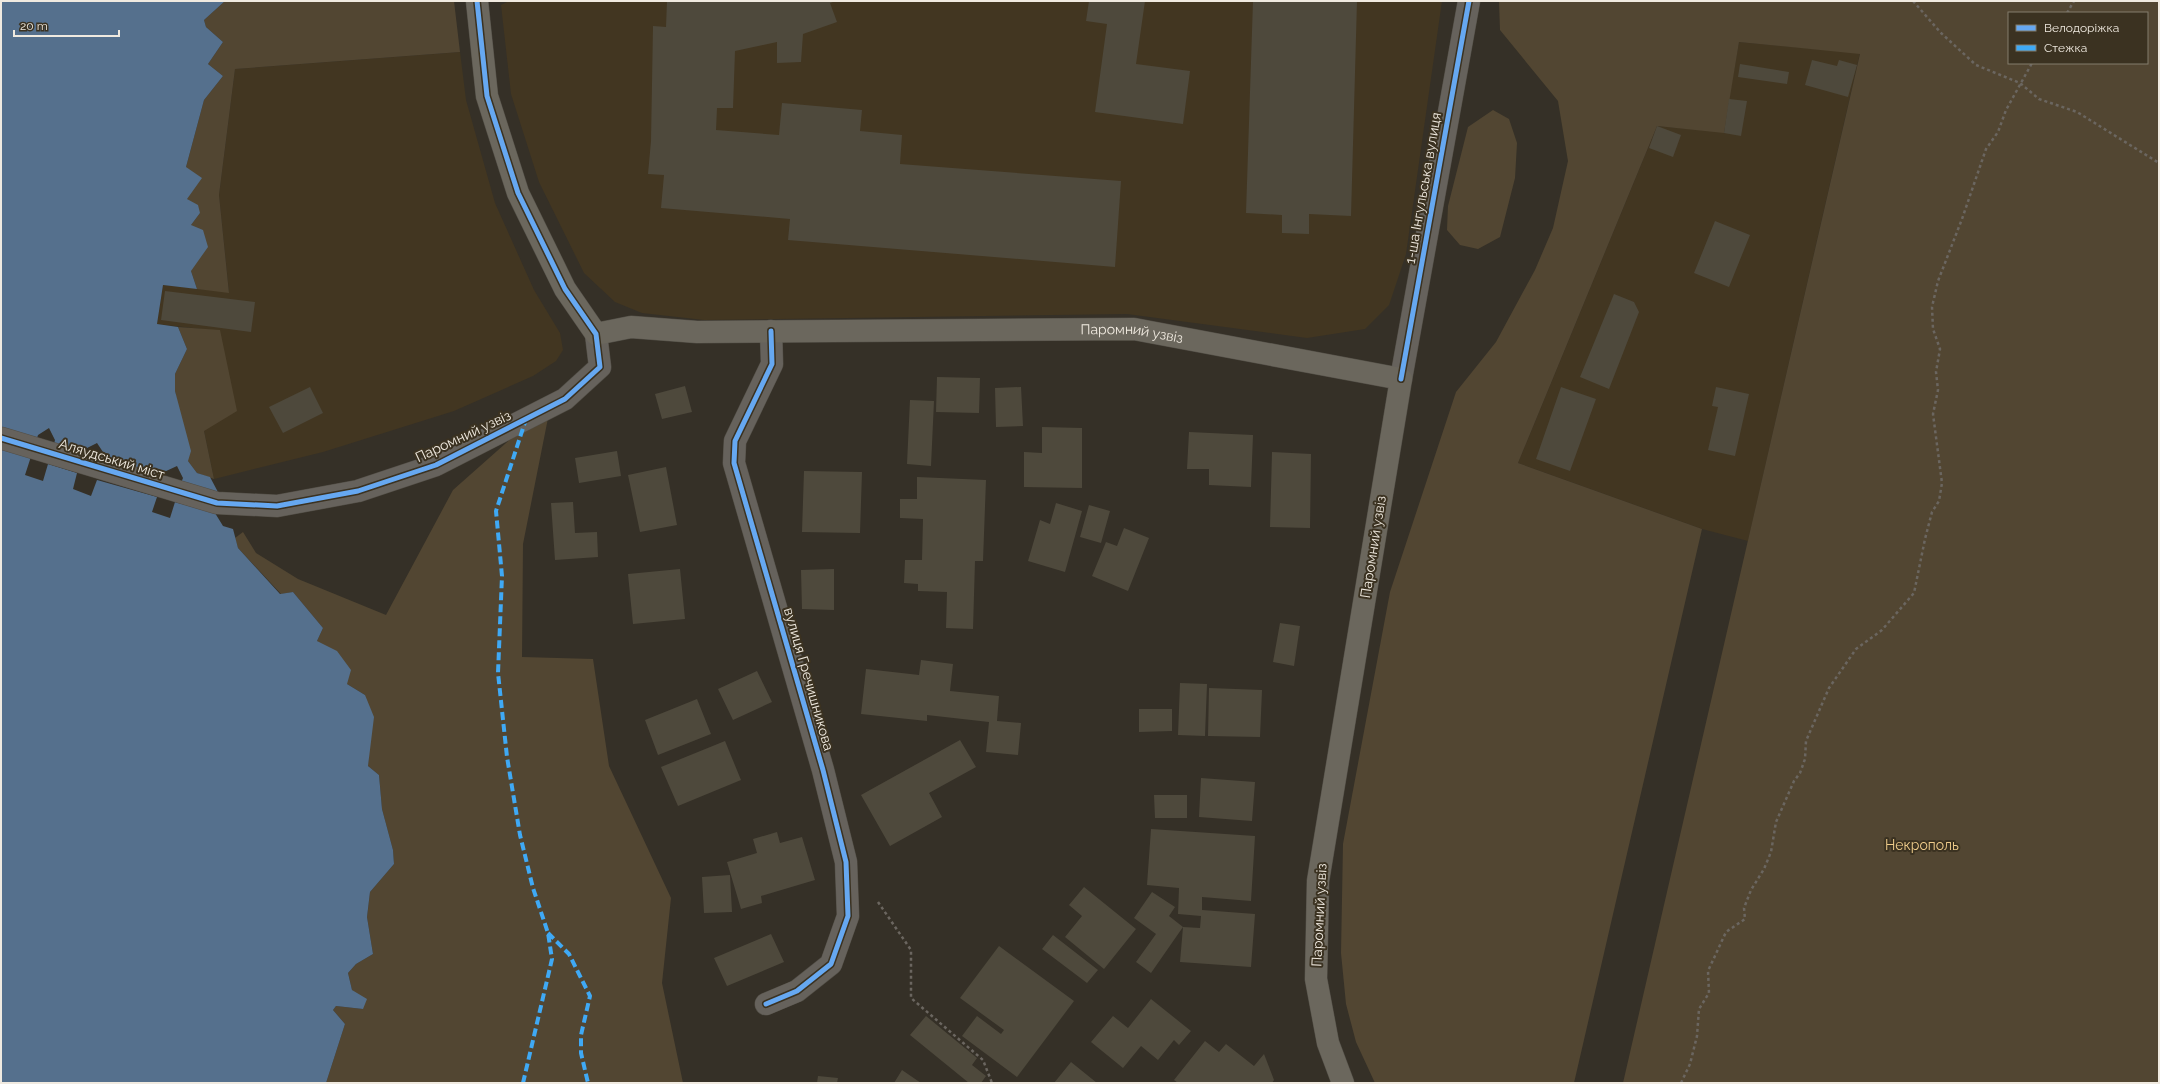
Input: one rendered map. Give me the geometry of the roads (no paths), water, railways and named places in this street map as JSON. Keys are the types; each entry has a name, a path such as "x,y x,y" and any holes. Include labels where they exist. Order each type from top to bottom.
{"main road":[{"path":"477,1 487,96 518,193 565,289 596,334"},
{"name":"Паромний узвіз","path":"596,334 631,327 697,332 1134,329 1401,379 1318,881 1316,979 1328,1043 1342,1083"}],"street":[{"name":"1-ша Інгульська вулиця","path":"1401,379 1469,1"},
{"name":"вулиця Гречишникова","path":"766,1004 797,991 831,964 848,916 846,862 833,808 734,463 735,441 772,364 771,332"},
{"name":"Паромний узвіз","path":"217,503 277,506 358,491 436,465 565,399 600,367 596,334"},
{"name":"Аляудський міст","path":"1,438 217,503"}],"water":[{"path":"1,1 225,1 204,20 206,27 223,42 208,64 223,76 204,100 186,167 202,178 187,199 198,205 200,213 191,225 203,230 208,247 191,271 197,289 163,285 157,324 178,327 187,349 175,374 175,391 191,451 188,461 197,473 210,477 219,494 215,513 223,526 233,529 238,548 280,594 293,592 323,628 317,641 337,651 351,670 347,684 365,695 374,717 368,766 379,775 382,809 393,850 394,864 370,892 367,917 373,954 356,964 348,973 352,990 367,999 363,1009 336,1006 333,1010 345,1024 326,1083 1,1083"}],"park label":[{"name":"Некрополь","path":"1922,845"}]}
